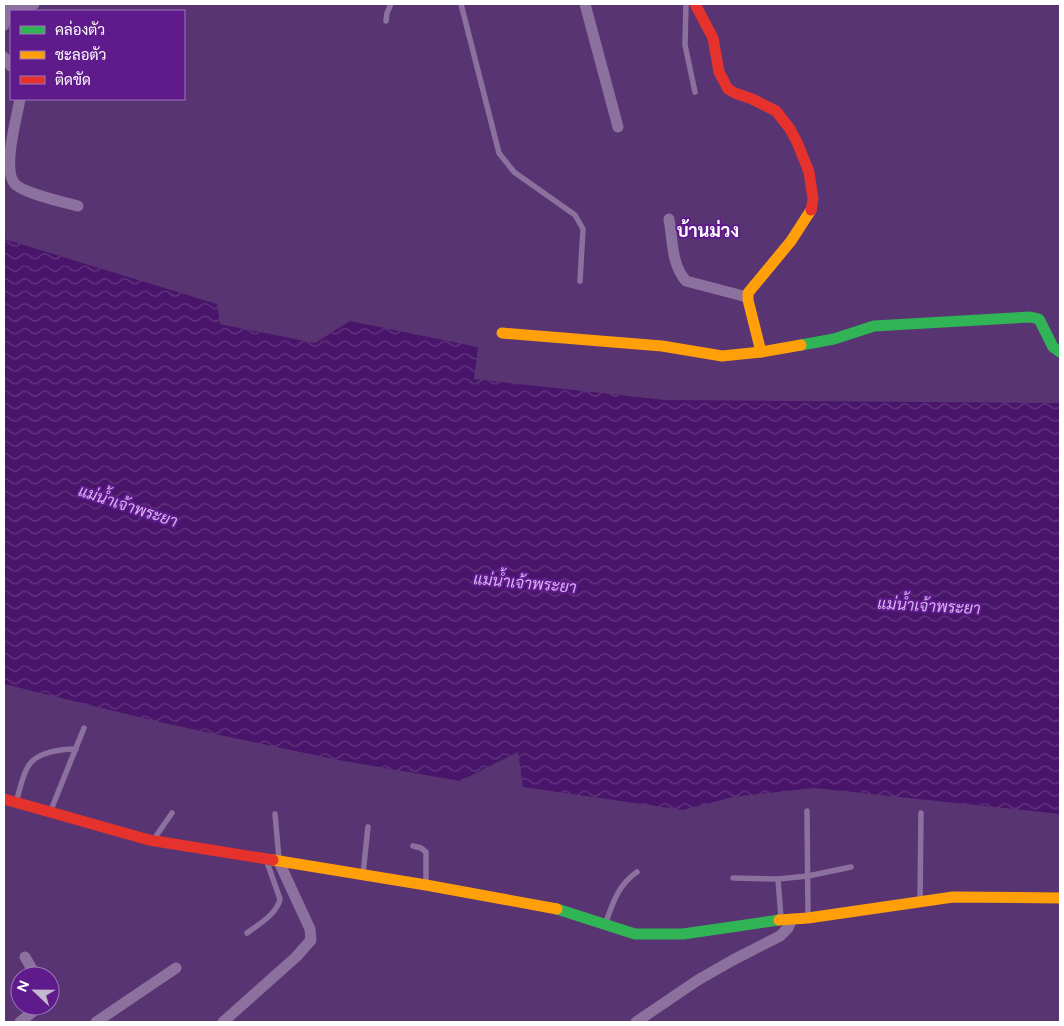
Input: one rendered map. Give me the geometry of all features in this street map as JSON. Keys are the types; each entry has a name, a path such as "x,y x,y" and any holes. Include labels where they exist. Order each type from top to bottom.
{"street":[{"path":"4,26 12,4 30,8 34,4"},
{"path":"585,4 618,127"},
{"path":"695,4 710,34 714,38 720,74 727,88 752,98 780,114 801,147 812,189 814,204 806,221 752,288 747,297 761,352"},
{"path":"20,100 10,157 9,175 16,184 25,190 78,206"},
{"path":"669,219 674,258 680,273 686,281 747,297"},
{"path":"502,333 662,346 722,356 761,352 834,338 874,326 1030,316 1039,319 1052,347 1060,352"},
{"path":"4,799 153,841 544,906 635,934 683,934 953,897 1060,898"},
{"path":"222,1022 296,957 311,940 310,929 279,862"},
{"path":"636,1022 698,980 780,936 788,928 786,920"},
{"path":"24,957 30,966"},
{"path":"96,1022 176,968"}],"lane":[{"path":"386,21 387,13 392,4"},
{"path":"461,4 498,153 514,172 575,215 583,230 580,281"},
{"path":"686,4 685,45 695,92"},
{"path":"51,812 84,728"},
{"path":"16,802 30,762 55,752 76,749"},
{"path":"807,811 808,918"},
{"path":"153,841 172,812"},
{"path":"920,903 921,813"},
{"path":"275,814 279,862"},
{"path":"363,876 368,827"},
{"path":"413,846 426,852 426,885"},
{"path":"246,933 274,911 279,903 280,899 266,860"},
{"path":"733,878 778,879 808,876 851,867"},
{"path":"606,924 616,896 626,881 637,872"},
{"path":"778,879 786,920"}],"water":[{"name":"แม่น้ำเจ้าพระยา","path":"4,239 217,304 220,324 315,343 350,321 478,347 474,379 665,400 1060,403 1060,814 814,788 733,797 683,810 523,787 518,752 460,781 333,759 159,722 4,684"}],"traffic: fast":[{"path":"801,345 834,339 874,326 1030,317 1039,319 1053,347 1060,352"},
{"path":"557,909 635,934 683,934 779,920"}],"traffic: slow":[{"path":"761,352 748,300 748,293 791,241 811,210"},
{"path":"502,333 662,346 722,356 801,345"},
{"path":"273,860 557,909"},
{"path":"779,920 808,918 953,897 1060,898"}],"traffic: jam":[{"path":"695,4 713,38 719,72 728,89 776,111 790,129 809,172 813,199 811,210"},
{"path":"4,799 149,840 273,860"}],"district":[{"name":"บ้านม่วง","path":"708,231"}]}
